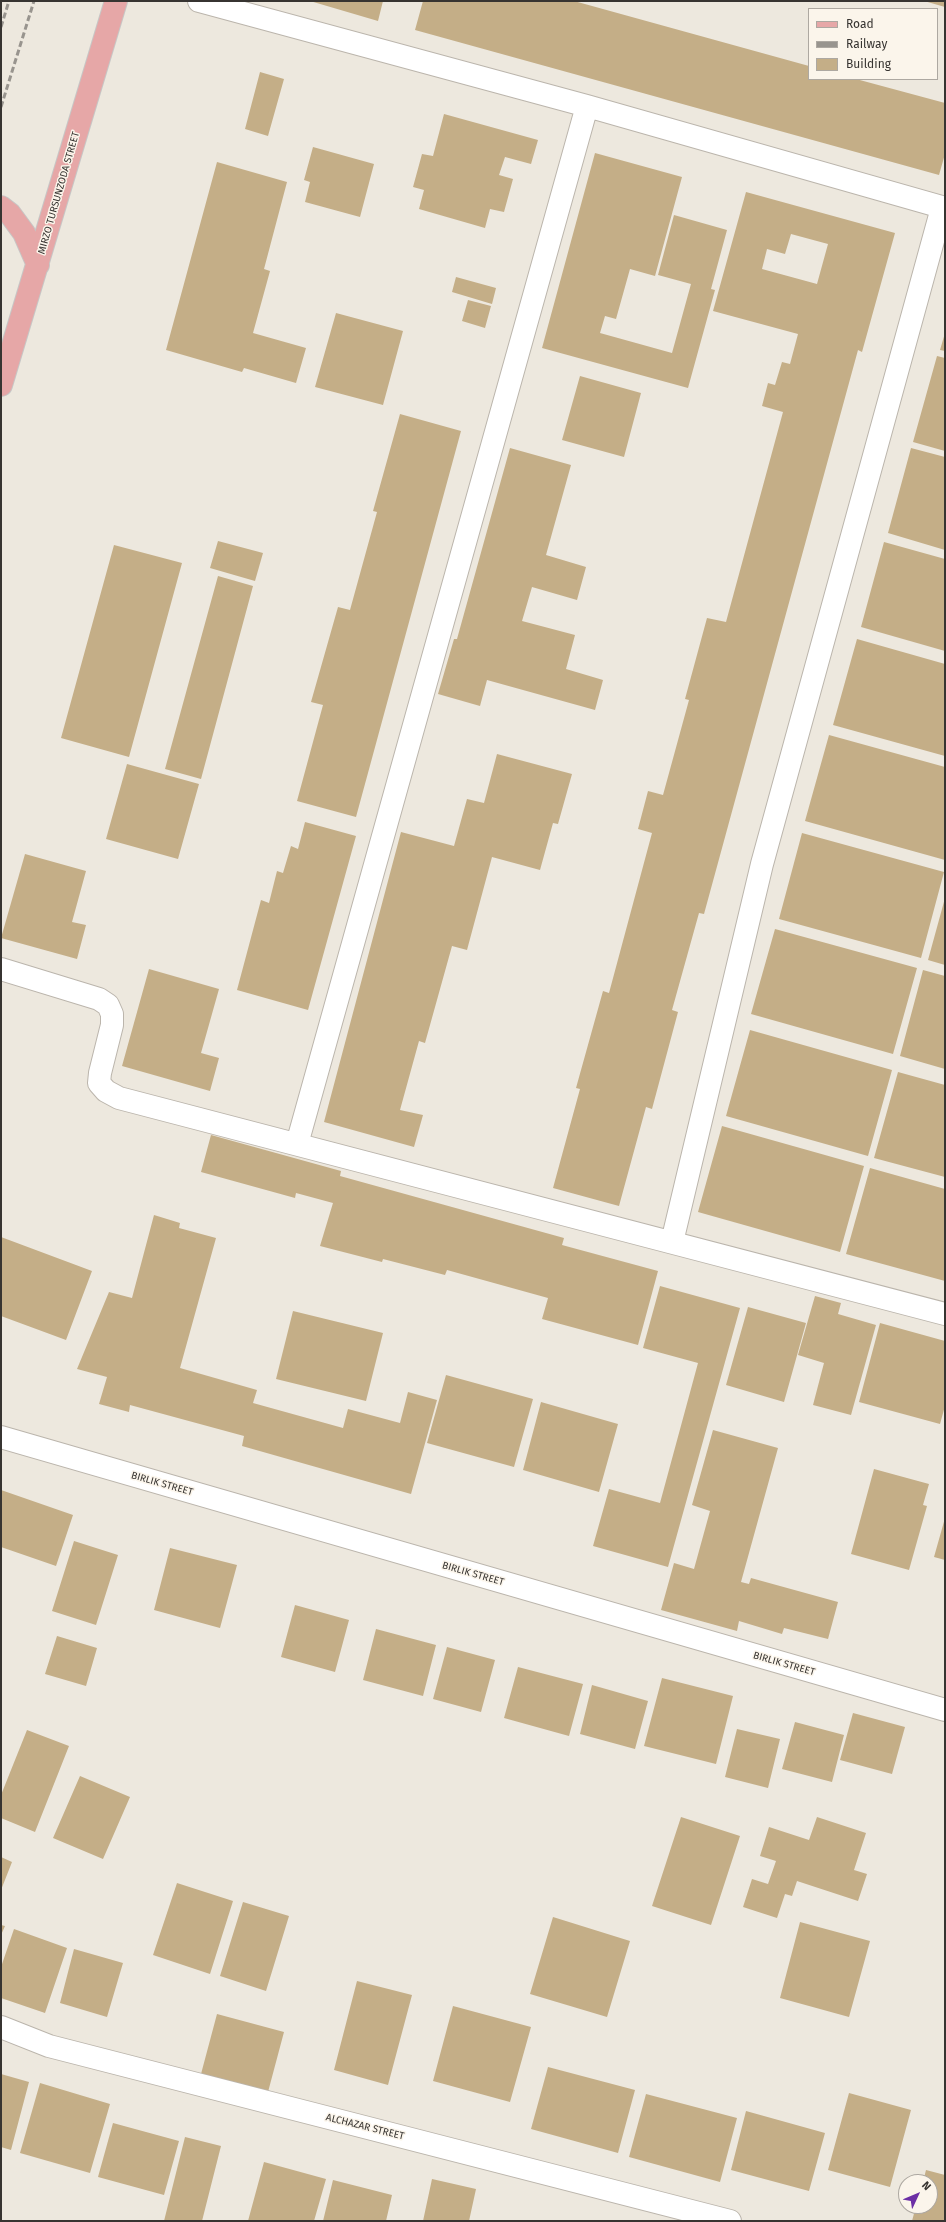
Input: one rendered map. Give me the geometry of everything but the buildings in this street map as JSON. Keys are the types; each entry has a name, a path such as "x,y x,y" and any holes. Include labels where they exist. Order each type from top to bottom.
{"main road":[{"name":"MIRZO TURSUNZODA STREET","path":"1,385 116,1"},
{"path":"1,208 10,214 24,233 38,265"}],"street":[{"path":"199,1 587,106 943,208 762,864 672,1242"},
{"path":"297,1144 587,106"},
{"path":"1,970 99,999 108,1005 112,1014 112,1025 100,1073 100,1083 106,1091 118,1098 945,1314"},
{"name":"BIRLIK STREET","path":"1,1437 945,1710"},
{"name":"ALCHAZAR STREET","path":"1,2027 49,2046 730,2221"}],"railway":[{"path":"1,27 9,1"},
{"path":"1,107 34,1"}]}
